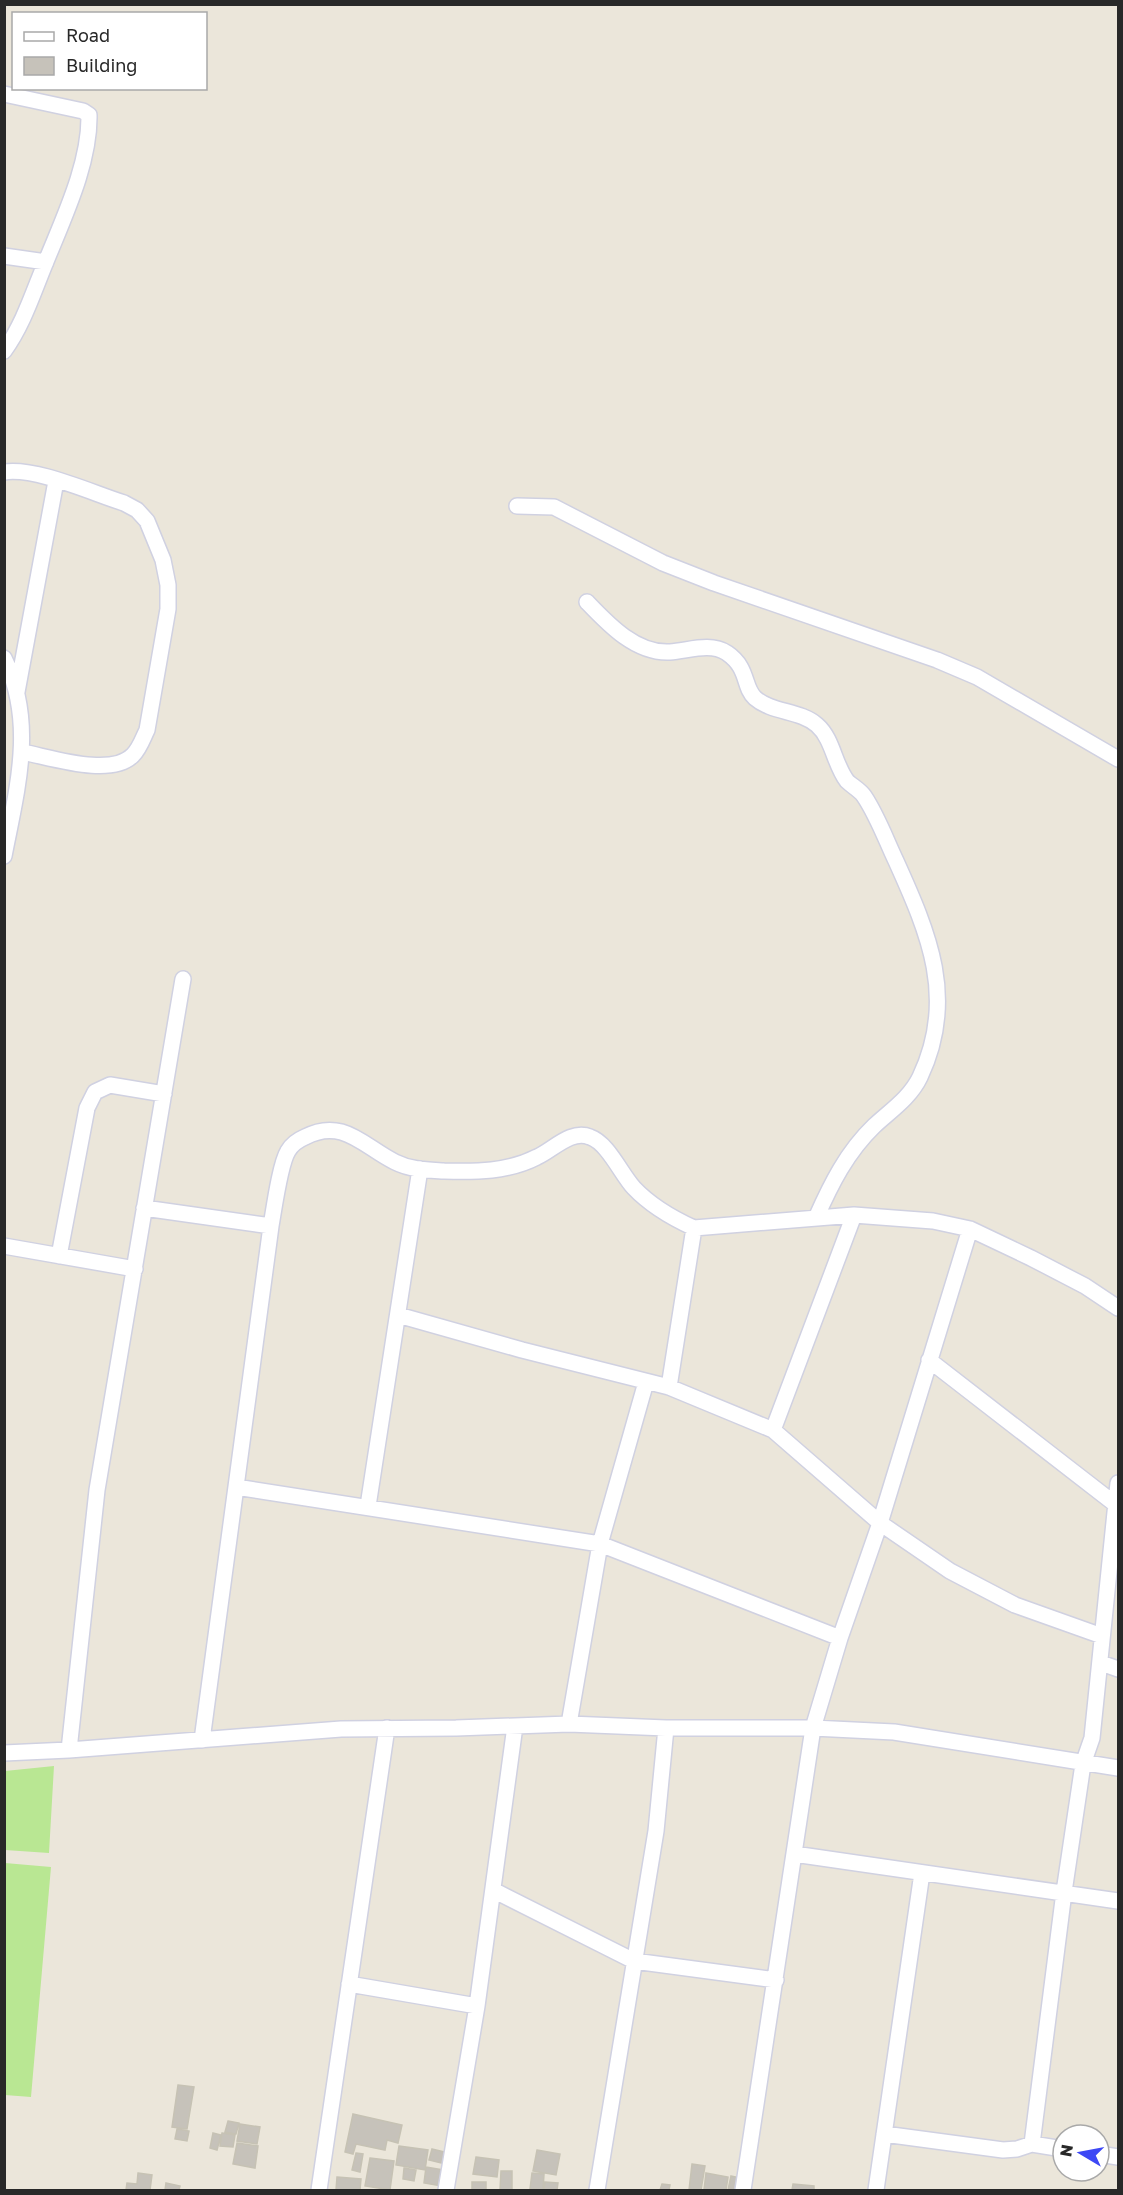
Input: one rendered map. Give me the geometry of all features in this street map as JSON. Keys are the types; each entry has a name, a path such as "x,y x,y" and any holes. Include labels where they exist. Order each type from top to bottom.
{"street":[{"path":"4,94 83,111 89,115 83,155 63,223 29,306 4,351"},
{"path":"4,256 46,262"},
{"path":"4,472 23,471 124,503 137,510 147,521 163,560 168,585 168,609 147,730 132,756 122,762 96,765 22,752"},
{"path":"17,692 56,481"},
{"path":"517,506 554,507 663,563 714,583 937,660 977,677 1119,759"},
{"path":"587,602 615,630 648,649 668,653 704,647 726,652 742,667 754,697 768,706 799,715 817,725 827,738 838,766 848,781 863,795 881,828 920,915 936,965 938,1016 929,1055 919,1080 903,1101 873,1127 845,1160 816,1218"},
{"path":"4,658 17,692 21,711 22,752 12,775 4,856"},
{"path":"69,1750 97,1490 183,979"},
{"path":"58,1256 87,1108 95,1092 110,1085 164,1094"},
{"path":"202,1740 271,1226 286,1155 289,1149 304,1137 327,1129 353,1136 395,1162 420,1169 462,1171 511,1168 537,1157 568,1138 580,1135 590,1136 602,1144 634,1188 674,1219 694,1228 854,1215 933,1221 970,1229 1085,1286 1119,1308"},
{"path":"368,1506 420,1169"},
{"path":"144,1208 271,1226"},
{"path":"773,1431 854,1215"},
{"path":"669,1387 694,1228"},
{"path":"743,2190 813,1728 840,1638 880,1523 970,1229"},
{"path":"4,1246 135,1269"},
{"path":"398,1315 522,1350 669,1387 773,1431 880,1523 950,1571 1015,1605 1102,1636"},
{"path":"929,1360 1115,1504"},
{"path":"569,1724 600,1544 646,1382"},
{"path":"1032,2144 1064,1892 1083,1764 1092,1738 1119,1483"},
{"path":"236,1487 600,1544 840,1638"},
{"path":"1101,1663 1119,1669"},
{"path":"4,1753 341,1729 569,1724 666,1728 813,1728 894,1732 1119,1768"},
{"path":"446,2190 477,2006 515,1726"},
{"path":"319,2190 387,1728"},
{"path":"597,2190 656,1831 666,1728"},
{"path":"794,1854 1119,1901"},
{"path":"876,2190 922,1873"},
{"path":"493,1890 634,1961 776,1980"},
{"path":"349,1984 477,2006"},
{"path":"884,2134 1003,2150 1017,2149 1032,2144 1051,2147"}],"green space":[{"path":"54,1766 49,1853 5,1850 5,1771"},
{"path":"5,1863 51,1867 31,2097 5,2095"}],"building":[{"path":"178,2085 194,2087 187,2129 172,2127"},
{"path":"353,2114 402,2125 398,2143 387,2140 385,2150 356,2144 353,2154 345,2152"},
{"path":"228,2121 239,2123 236,2134 225,2132"},
{"path":"240,2124 260,2127 257,2144 237,2141"},
{"path":"177,2129 189,2131 187,2141 175,2139"},
{"path":"213,2133 221,2135 217,2150 210,2148"},
{"path":"222,2133 235,2135 233,2147 220,2146"},
{"path":"237,2143 258,2146 255,2168 233,2164"},
{"path":"399,2146 428,2150 425,2170 396,2165"},
{"path":"432,2149 453,2154 450,2165 429,2160"},
{"path":"537,2150 560,2154 556,2175 533,2171"},
{"path":"356,2153 363,2154 360,2172 352,2170"},
{"path":"476,2157 499,2160 497,2177 473,2174"},
{"path":"370,2158 394,2161 390,2190 365,2186"},
{"path":"692,2164 705,2166 701,2190 689,2190"},
{"path":"426,2167 450,2171 447,2187 424,2183"},
{"path":"404,2168 416,2170 414,2181 403,2179"},
{"path":"501,2171 512,2171 512,2190 500,2190"},
{"path":"138,2173 152,2175 150,2190 126,2190 127,2183 137,2184"},
{"path":"532,2173 544,2174 543,2190 530,2189"},
{"path":"706,2173 728,2177 726,2190 704,2190"},
{"path":"731,2176 745,2179 743,2190 728,2190"},
{"path":"337,2177 361,2179 360,2190 336,2190"},
{"path":"472,2182 486,2182 486,2190 472,2190"},
{"path":"545,2182 558,2183 557,2190 544,2190"},
{"path":"166,2183 180,2186 179,2190 165,2190"},
{"path":"662,2184 670,2185 669,2190 660,2190"},
{"path":"793,2184 814,2186 814,2190 792,2190"}]}
